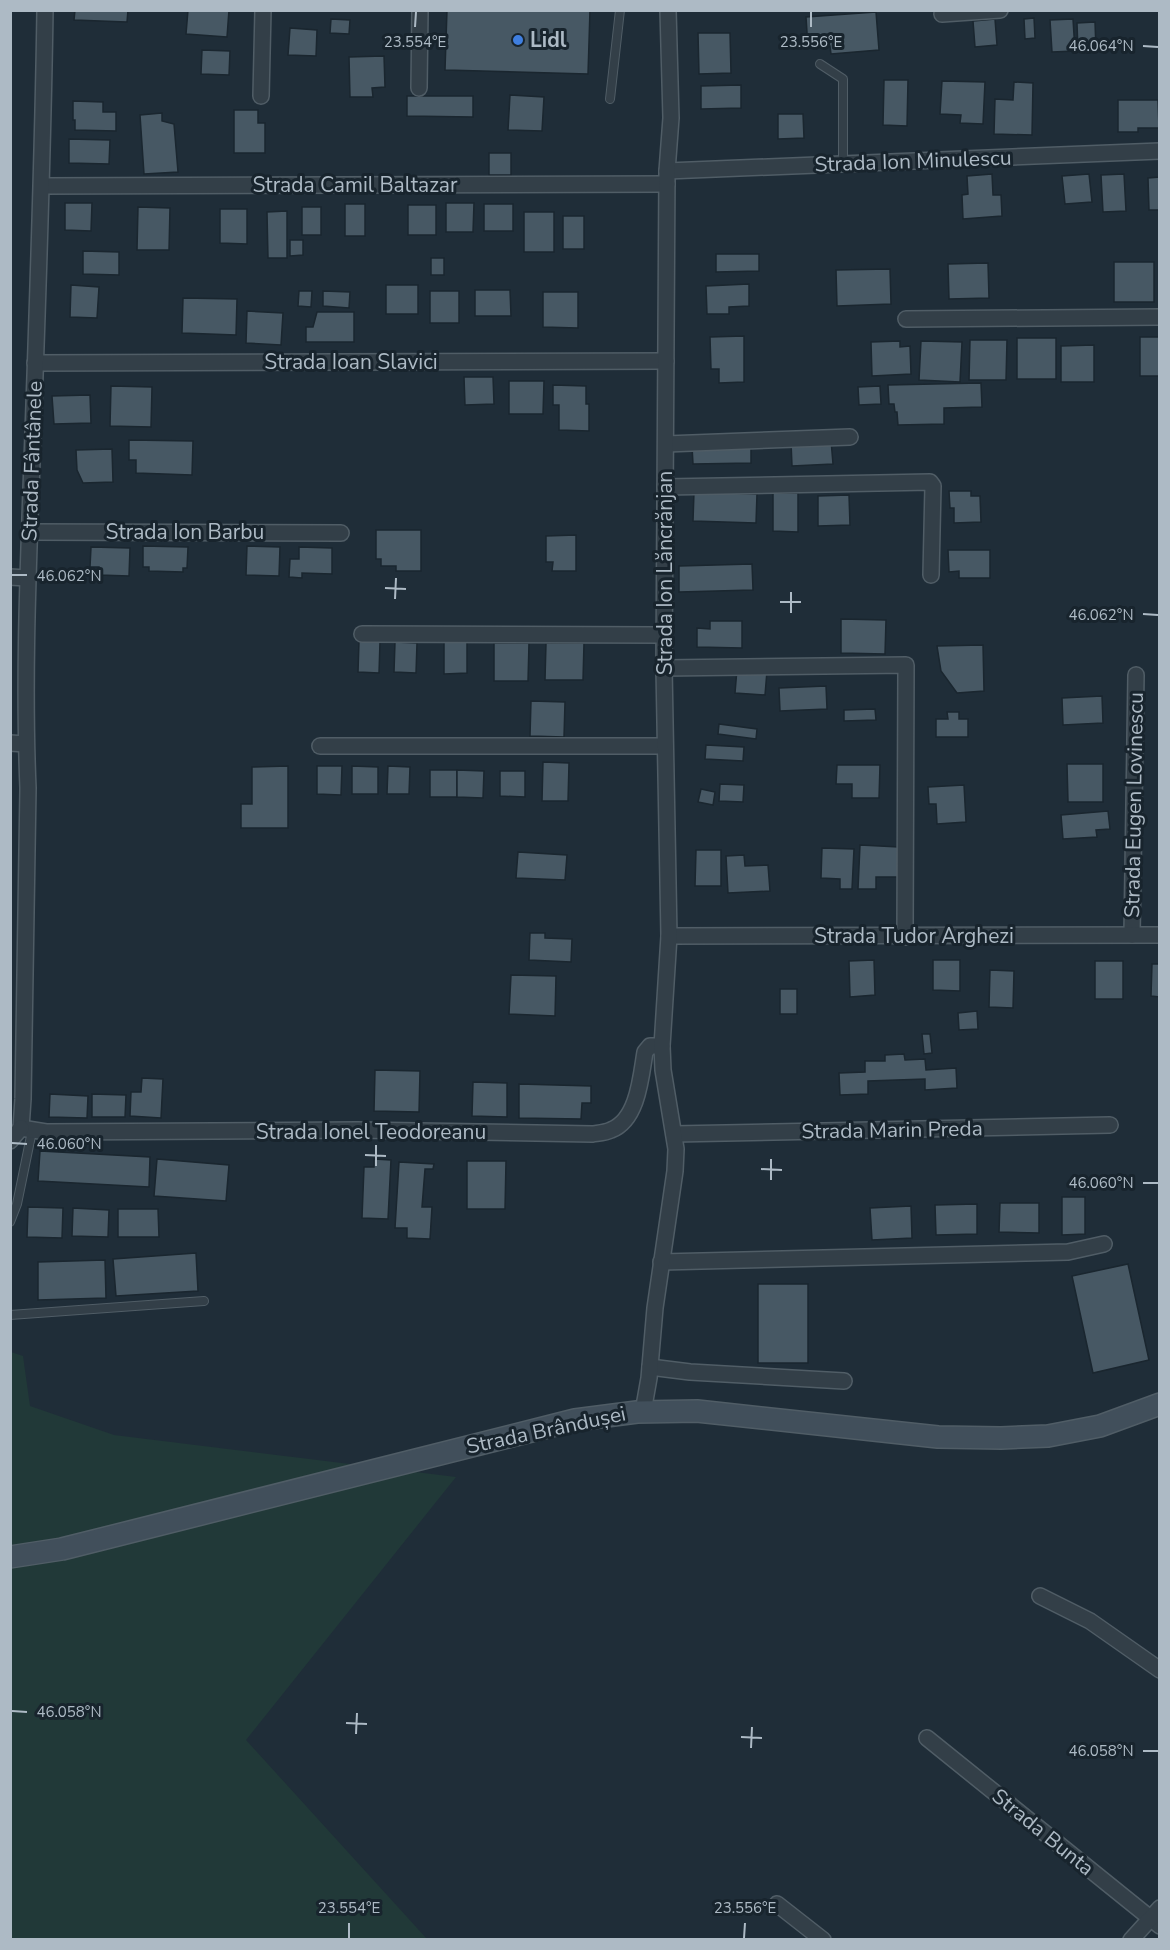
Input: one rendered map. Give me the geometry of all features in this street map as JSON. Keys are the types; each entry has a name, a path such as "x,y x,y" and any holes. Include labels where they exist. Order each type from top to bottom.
{"main road":[{"name":"Strada Brândușei","path":"10,1557 62,1550 520,1432 575,1420 648,1412 697,1411 938,1437 1001,1438 1048,1436 1100,1426 1160,1404"}],"street":[{"name":"Strada Fântânele","path":"27,1129 23,1099 27,836 18,743 29,532 42,186 45,10"},
{"path":"261,96 263,10"},
{"path":"419,88 420,10"},
{"name":"Strada Ion Lăncrănjan","path":"648,1412 655,1402 650,1373 661,1262 675,1171 676,1149 663,1070 662,1046 669,936 664,668 667,178 670,118 668,10"},
{"path":"942,14 1000,10"},
{"name":"Strada Ion Minulescu","path":"667,178 843,164 1160,151"},
{"name":"Strada Camil Baltazar","path":"42,186 667,178"},
{"path":"906,319 1160,317"},
{"name":"Strada Ioan Slavici","path":"35,363 666,361"},
{"path":"666,444 850,436"},
{"path":"665,488 930,482 933,486 932,575"},
{"name":"Strada Ion Barbu","path":"29,532 341,533"},
{"path":"10,577 27,578"},
{"path":"362,634 664,635"},
{"path":"664,668 906,665 905,937"},
{"name":"Strada Eugen Lovinescu","path":"1132,935 1136,675"},
{"path":"320,746 665,746"},
{"name":"Strada Tudor Arghezi","path":"669,936 1160,935"},
{"name":"Strada Ionel Teodoreanu","path":"27,1129 357,1130 592,1134 613,1130 627,1117 638,1099 645,1052 650,1046 662,1046"},
{"name":"Strada Marin Preda","path":"674,1134 1110,1125"},
{"path":"10,1141 27,1129"},
{"path":"661,1262 1068,1252 1104,1244"},
{"path":"650,1373 690,1372 844,1381"},
{"path":"1040,1596 1090,1621 1160,1670"},
{"name":"Strada Bunta","path":"927,1738 1156,1918"},
{"path":"777,1904 823,1940"},
{"path":"1131,1940 1156,1918"}],"lane":[{"path":"610,99 620,10"},
{"path":"820,64 843,79 843,164"},
{"path":"10,1222 17,1204 27,1129"},
{"path":"10,1315 204,1301"}],"green space":[{"path":"11,1352 23,1356 30,1406 114,1435 456,1477 246,1740 427,1939 11,1940"}],"building":[{"path":"75,10 128,10 127,22 74,20"},
{"path":"188,10 229,10 227,37 186,34"},
{"name":"Lidl","path":"447,10 590,10 588,74 445,70"},
{"path":"876,12 879,50 831,54 830,46 808,48 806,17"},
{"path":"1034,18 1035,38 1025,39 1024,19"},
{"path":"331,19 350,20 349,34 330,33"},
{"path":"995,19 997,45 975,47 973,21"},
{"path":"1073,19 1075,51 1052,52 1050,20"},
{"path":"1095,22 1096,50 1078,51 1077,23"},
{"path":"290,28 317,30 316,56 288,55"},
{"path":"698,33 730,33 731,73 699,74"},
{"path":"202,50 230,51 229,75 201,74"},
{"path":"384,56 385,87 372,88 373,97 350,97 349,57"},
{"path":"884,80 908,80 907,126 883,125"},
{"path":"942,81 985,82 983,124 960,123 961,115 940,114"},
{"path":"1014,82 1033,83 1032,135 994,134 995,99 1013,100"},
{"path":"741,85 741,108 701,109 701,86"},
{"path":"510,95 544,97 542,131 508,130"},
{"path":"407,96 473,96 473,117 407,116"},
{"path":"1118,100 1158,100 1159,128 1138,128 1138,132 1118,132"},
{"path":"73,101 103,102 103,112 116,112 116,131 75,130"},
{"path":"234,110 258,110 258,123 265,123 265,153 234,153"},
{"path":"162,113 162,121 174,124 178,172 144,174 140,115"},
{"path":"778,114 803,114 804,138 778,139"},
{"path":"69,139 110,140 109,164 69,163"},
{"path":"489,153 511,153 511,175 489,175"},
{"path":"992,174 993,195 1001,195 1002,216 963,219 962,195 968,194 967,176"},
{"path":"1089,174 1092,202 1065,204 1062,176"},
{"path":"1124,174 1126,211 1103,212 1101,175"},
{"path":"1160,177 1160,210 1149,210 1148,178"},
{"path":"65,203 92,203 91,231 65,230"},
{"path":"446,203 474,203 473,232 446,232"},
{"path":"345,204 365,204 365,236 345,236"},
{"path":"484,204 513,204 513,231 484,231"},
{"path":"408,205 436,205 436,235 408,235"},
{"path":"138,207 170,208 169,250 137,250"},
{"path":"302,207 321,207 321,235 302,235"},
{"path":"220,209 247,209 247,244 220,243"},
{"path":"287,211 287,258 268,258 267,212"},
{"path":"524,212 554,212 554,252 524,252"},
{"path":"563,216 584,216 584,249 563,249"},
{"path":"290,240 303,240 303,255 290,256"},
{"path":"83,251 119,252 119,275 83,274"},
{"path":"716,254 759,254 759,271 716,272"},
{"path":"431,258 444,258 444,275 431,275"},
{"path":"1114,262 1154,262 1154,302 1114,302"},
{"path":"988,263 989,298 949,299 948,264"},
{"path":"890,269 891,304 837,306 836,270"},
{"path":"749,284 749,306 729,307 729,314 707,314 706,286"},
{"path":"71,285 99,287 97,318 70,317"},
{"path":"386,285 418,285 418,314 386,314"},
{"path":"475,290 510,290 511,316 475,316"},
{"path":"299,291 312,291 311,307 298,306"},
{"path":"323,291 350,292 349,308 323,306"},
{"path":"430,291 459,291 459,323 430,323"},
{"path":"543,292 578,292 578,328 543,327"},
{"path":"183,298 237,299 236,335 182,333"},
{"path":"247,311 283,313 281,345 246,343"},
{"path":"317,312 354,312 354,342 306,342 306,327 313,327"},
{"path":"744,336 744,382 719,383 719,369 711,369 710,337"},
{"path":"1140,337 1160,337 1160,376 1140,376"},
{"path":"1017,338 1056,338 1056,379 1017,379"},
{"path":"970,340 1007,340 1006,380 969,380"},
{"path":"900,341 900,347 910,346 911,374 872,376 871,342"},
{"path":"921,341 962,342 960,382 919,380"},
{"path":"1094,345 1094,382 1061,382 1061,346"},
{"path":"464,377 493,377 494,404 465,405"},
{"path":"509,381 544,381 543,414 509,414"},
{"path":"981,383 982,407 944,408 944,424 898,425 894,404 889,404 888,385"},
{"path":"553,385 586,386 589,431 559,430 559,405 553,405"},
{"path":"111,386 152,387 151,427 110,426"},
{"path":"880,386 881,404 859,405 858,387"},
{"path":"90,395 91,423 54,424 52,396"},
{"path":"129,440 193,441 192,475 136,473 136,460 129,460"},
{"path":"831,440 833,464 792,466 791,442"},
{"path":"751,444 751,463 693,464 692,446"},
{"path":"112,449 113,482 83,483 77,470 76,450"},
{"path":"949,491 971,491 971,496 980,496 981,522 954,523 954,508 950,508"},
{"path":"694,492 757,494 756,523 693,521"},
{"path":"773,493 798,493 798,532 773,531"},
{"path":"849,495 850,525 818,526 818,496"},
{"path":"376,530 421,530 421,571 396,571 396,566 381,566 381,559 376,559"},
{"path":"576,535 576,571 552,571 553,562 546,562 546,536"},
{"path":"143,546 188,547 187,568 183,568 183,572 149,571 149,567 143,567"},
{"path":"247,546 280,547 279,576 246,575"},
{"path":"91,547 130,548 129,576 99,575 99,567 90,567"},
{"path":"299,547 332,548 332,574 302,573 302,578 289,577 290,559 299,559"},
{"path":"948,550 990,550 990,578 959,578 959,571 949,572"},
{"path":"752,564 753,590 679,592 679,566"},
{"path":"841,619 886,620 885,654 841,653"},
{"path":"710,621 742,621 742,648 697,647 697,628 710,629"},
{"path":"359,641 380,642 379,673 358,672"},
{"path":"395,642 417,643 416,673 394,672"},
{"path":"444,642 467,642 467,673 444,674"},
{"path":"494,643 529,643 528,681 494,681"},
{"path":"546,643 584,643 583,680 545,680"},
{"path":"983,645 984,691 957,693 941,671 937,646"},
{"path":"737,669 767,671 765,695 735,693"},
{"path":"826,686 827,709 780,711 779,688"},
{"path":"1102,696 1103,723 1063,725 1062,698"},
{"path":"531,701 565,702 564,737 530,736"},
{"path":"875,709 876,720 844,721 844,710"},
{"path":"947,712 959,712 959,719 968,719 968,737 936,737 936,719 948,719"},
{"path":"719,724 757,729 756,739 718,734"},
{"path":"706,745 744,747 743,761 705,759"},
{"path":"543,762 569,763 568,801 542,801"},
{"path":"1067,764 1103,764 1103,802 1068,802"},
{"path":"837,765 880,765 879,798 852,798 852,784 836,784"},
{"path":"288,766 288,828 241,828 241,804 252,804 252,767"},
{"path":"317,766 342,766 341,795 317,794"},
{"path":"352,766 378,767 378,794 352,794"},
{"path":"388,766 410,767 409,794 387,794"},
{"path":"430,770 457,770 457,797 430,797"},
{"path":"457,770 484,771 483,798 457,797"},
{"path":"500,771 525,771 525,797 500,796"},
{"path":"720,784 744,785 743,802 719,801"},
{"path":"964,785 966,822 937,824 936,804 929,804 928,787"},
{"path":"701,789 715,792 713,805 698,802"},
{"path":"1108,811 1110,829 1096,830 1097,837 1063,839 1061,815"},
{"path":"860,845 899,847 898,877 876,877 876,889 858,889"},
{"path":"822,848 854,849 852,889 840,889 840,879 821,878"},
{"path":"696,850 721,850 721,886 695,886"},
{"path":"518,852 567,855 565,880 516,878"},
{"path":"744,855 745,866 768,865 770,891 728,893 726,856"},
{"path":"530,933 545,933 545,938 572,939 571,962 529,960"},
{"path":"874,960 875,995 850,997 849,961"},
{"path":"933,960 960,960 960,991 933,990"},
{"path":"1095,961 1123,961 1123,999 1095,999"},
{"path":"1152,964 1160,964 1160,997 1151,996"},
{"path":"990,970 1014,971 1013,1008 989,1007"},
{"path":"511,975 556,976 555,1016 509,1014"},
{"path":"780,989 797,989 797,1014 780,1014"},
{"path":"977,1011 978,1029 959,1030 958,1013"},
{"path":"922,1034 930,1034 932,1053 924,1054"},
{"path":"904,1054 905,1060 925,1059 926,1070 956,1068 957,1088 925,1090 925,1079 868,1081 868,1094 840,1095 839,1073 865,1072 865,1061 885,1061 885,1055"},
{"path":"375,1070 420,1071 419,1112 374,1111"},
{"path":"142,1078 163,1079 161,1118 130,1116 131,1092 141,1092"},
{"path":"473,1082 507,1083 507,1117 472,1116"},
{"path":"519,1084 591,1086 591,1103 582,1103 581,1119 519,1118"},
{"path":"50,1094 88,1096 87,1118 49,1117"},
{"path":"92,1094 126,1095 125,1117 92,1117"},
{"path":"40,1151 150,1157 149,1187 38,1181"},
{"path":"157,1159 229,1165 226,1201 154,1196"},
{"path":"374,1159 391,1160 388,1219 362,1218 364,1167 374,1167"},
{"path":"467,1161 506,1161 505,1209 467,1209"},
{"path":"399,1162 434,1164 433,1169 425,1169 422,1207 432,1207 430,1239 407,1238 407,1228 395,1228"},
{"path":"1062,1197 1085,1197 1085,1234 1062,1235"},
{"path":"1000,1203 1039,1203 1039,1233 999,1232"},
{"path":"977,1204 977,1234 936,1235 935,1205"},
{"path":"911,1206 912,1238 872,1240 870,1208"},
{"path":"28,1207 63,1208 62,1238 27,1237"},
{"path":"73,1208 109,1210 108,1237 72,1236"},
{"path":"118,1209 158,1209 159,1237 118,1237"},
{"path":"196,1253 198,1291 116,1296 113,1259"},
{"path":"105,1260 106,1298 38,1300 38,1262"},
{"path":"1128,1264 1149,1360 1093,1373 1072,1276"},
{"path":"758,1284 808,1284 808,1363 758,1363"}],"place":[{"name":"Lidl","path":"518,40"}]}
